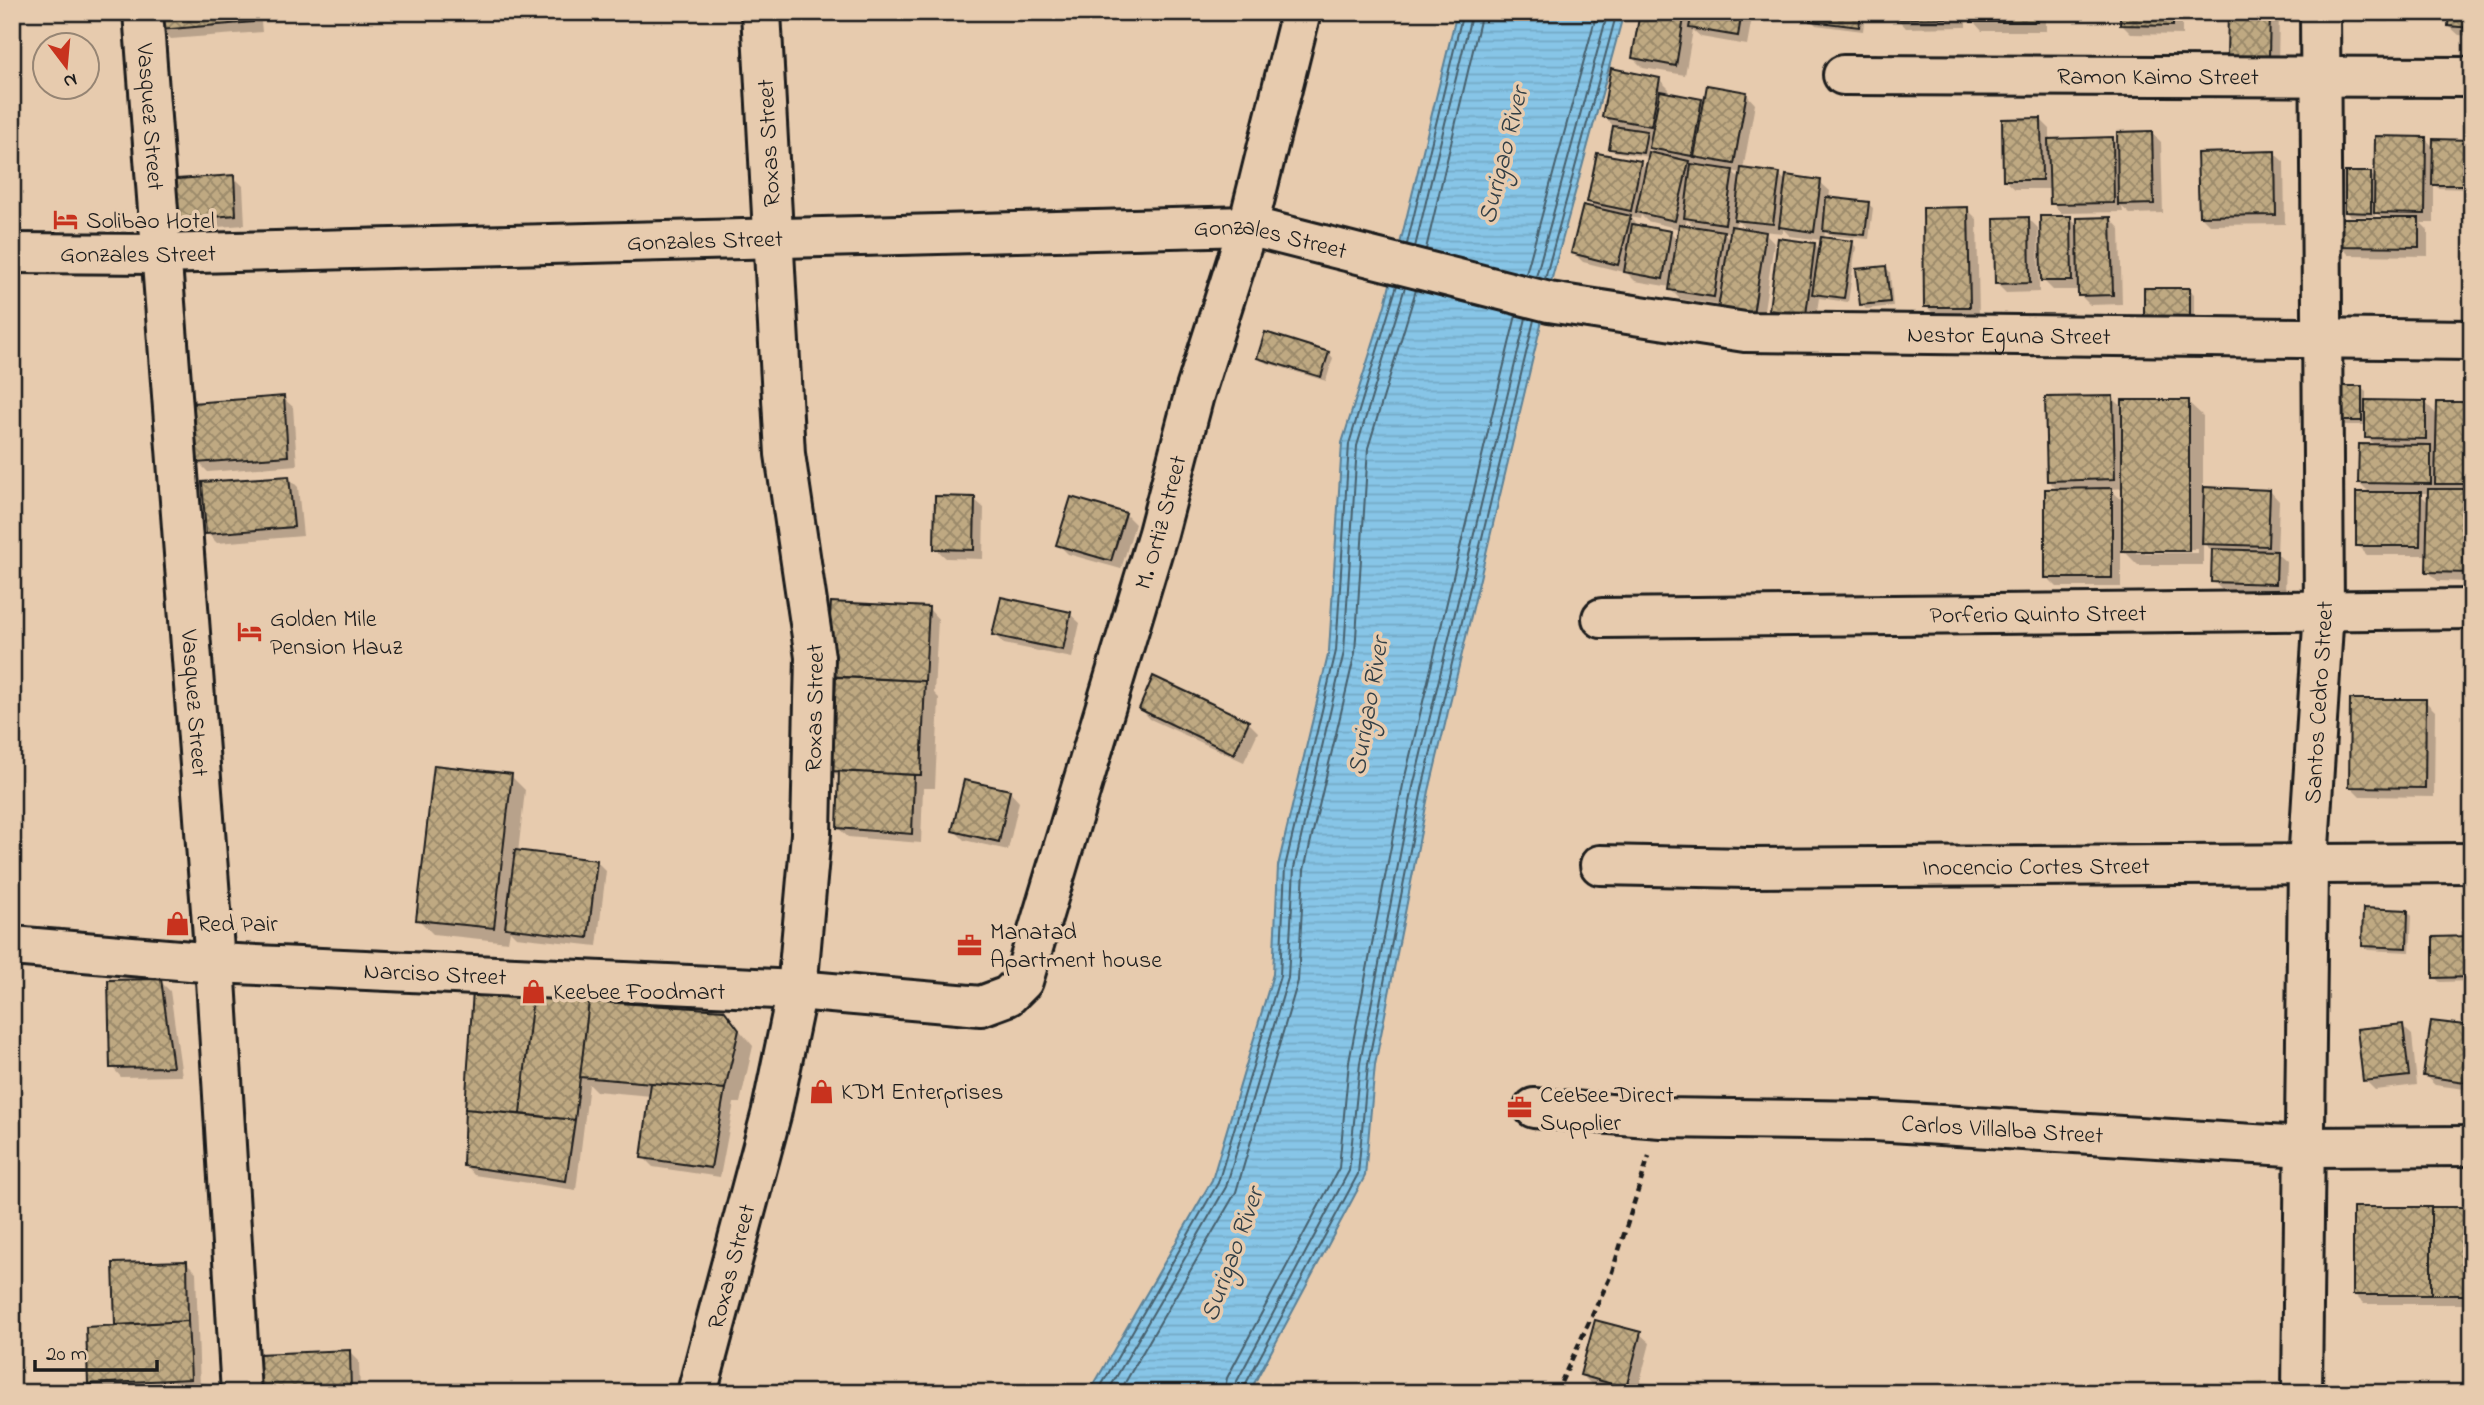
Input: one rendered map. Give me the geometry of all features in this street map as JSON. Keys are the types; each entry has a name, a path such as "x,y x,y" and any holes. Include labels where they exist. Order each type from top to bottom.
{"street":[{"name":"Vasquez Street","path":"143,12 159,254 215,963 241,1393"},
{"name":"Roxas Street","path":"697,1393 771,1115 797,990 811,834 815,657 785,454 761,12"},
{"name":"M. Ortiz Street","path":"981,1006 1008,996 1023,981 1154,546 1194,395 1248,226 1301,12"},
{"name":"Santos Cedro Street","path":"2302,1393 2308,863 2325,610 2320,12"},
{"name":"Ramon Kaimo Street","path":"1843,75 2472,77"},
{"name":"Gonzales Street","path":"12,253 159,254 1248,226 1549,302"},
{"name":"Nestor Eguna Street","path":"1549,302 1745,332 2472,340"},
{"name":"Porferio Quinto Street","path":"1602,618 2472,609"},
{"name":"Inocencio Cortes Street","path":"1600,865 1748,869 2472,863"},
{"name":"Narciso Street","path":"12,946 215,963 797,990 981,1006"},
{"name":"Carlos Villalba Street","path":"1534,1108 1661,1118 1874,1121 2305,1147 2472,1146"}],"path":[{"path":"1556,1393 1611,1275 1661,1118"}],"shaded area":[{"path":"2263,1381 2263,1393 2142,1393"}],"water":[{"name":"Surigao River","path":"1457,12 1624,12 1553,274 1429,791 1375,1065 1365,1176 1249,1393 1089,1393 1212,1180 1273,974 1278,866 1329,651 1342,443 1385,305"}],"building":[{"path":"158,12 252,12 253,22 160,30"},
{"path":"1640,12 1685,12 1676,66 1632,58"},
{"path":"1692,12 1742,12 1738,36 1689,28"},
{"path":"1811,12 1861,12 1859,27 1810,21"},
{"path":"1895,12 1957,12 1957,18 1895,19"},
{"path":"1971,12 2037,12 2037,22 1971,22"},
{"path":"2120,12 2173,12 2173,26 2120,25"},
{"path":"2228,12 2270,12 2269,56 2227,56"},
{"path":"2449,12 2472,12 2472,28 2448,26"},
{"path":"1611,68 1660,78 1651,126 1602,117"},
{"path":"1707,85 1747,92 1734,164 1694,157"},
{"path":"1660,91 1702,99 1692,156 1649,148"},
{"path":"2465,110 2472,110 2472,136 2464,136"},
{"path":"2041,118 2042,180 2003,180 2002,119"},
{"path":"1613,126 1647,131 1643,153 1609,149"},
{"path":"2152,131 2154,204 2118,205 2117,132"},
{"path":"2375,136 2426,137 2425,214 2374,213"},
{"path":"2113,137 2114,203 2050,204 2048,139"},
{"path":"2433,139 2472,140 2472,185 2432,185"},
{"path":"2275,151 2276,215 2199,216 2197,153"},
{"path":"1649,152 1689,161 1675,221 1636,212"},
{"path":"1597,153 1641,161 1631,211 1587,202"},
{"path":"1691,164 1733,170 1725,224 1684,218"},
{"path":"1741,168 1780,173 1773,224 1734,220"},
{"path":"2345,172 2371,172 2371,213 2345,212"},
{"path":"234,175 236,215 166,221 163,180"},
{"path":"1786,175 1821,180 1814,232 1779,227"},
{"path":"1826,197 1869,202 1865,235 1823,231"},
{"path":"1583,205 1631,216 1618,265 1571,253"},
{"path":"1968,207 1970,307 1924,307 1923,208"},
{"path":"2040,216 2071,216 2072,281 2041,281"},
{"path":"2029,217 2030,283 1995,284 1994,218"},
{"path":"2111,217 2113,295 2078,296 2077,218"},
{"path":"2338,218 2419,218 2419,247 2338,246"},
{"path":"1632,224 1671,231 1663,279 1624,272"},
{"path":"1679,224 1724,231 1714,297 1669,290"},
{"path":"1731,226 1766,232 1752,321 1717,316"},
{"path":"1821,237 1853,241 1844,298 1812,294"},
{"path":"1778,238 1815,243 1806,315 1769,310"},
{"path":"1886,266 1890,302 1860,305 1856,269"},
{"path":"2144,288 2190,288 2190,317 2144,318"},
{"path":"1265,332 1329,352 1321,377 1257,358"},
{"path":"2338,386 2362,386 2362,421 2337,421"},
{"path":"284,396 288,456 196,463 192,403"},
{"path":"2113,396 2115,479 2047,481 2045,397"},
{"path":"2122,400 2189,400 2189,551 2122,551"},
{"path":"2365,400 2426,401 2426,439 2365,438"},
{"path":"2437,402 2472,402 2472,484 2435,484"},
{"path":"2359,444 2431,445 2431,484 2358,483"},
{"path":"289,476 294,527 206,534 202,482"},
{"path":"2204,487 2270,490 2268,546 2202,544"},
{"path":"2112,488 2112,578 2045,578 2045,489"},
{"path":"2428,489 2472,489 2472,573 2426,572"},
{"path":"2356,492 2421,492 2420,546 2356,546"},
{"path":"935,496 975,497 974,550 934,549"},
{"path":"1071,497 1126,513 1111,561 1056,545"},
{"path":"2212,549 2277,551 2276,584 2211,582"},
{"path":"1001,597 1071,612 1063,650 992,635"},
{"path":"831,602 929,607 925,681 826,676"},
{"path":"1153,676 1249,721 1234,754 1139,709"},
{"path":"836,677 925,681 921,775 831,771"},
{"path":"2350,699 2426,699 2425,788 2349,787"},
{"path":"434,765 512,774 494,928 416,920"},
{"path":"839,771 914,775 912,834 837,828"},
{"path":"964,780 1010,790 999,842 952,831"},
{"path":"515,850 597,860 588,938 505,928"},
{"path":"2363,908 2408,910 2407,948 2362,946"},
{"path":"2472,936 2472,977 2433,978 2433,937"},
{"path":"161,979 173,1067 110,1068 108,980"},
{"path":"473,991 533,996 520,1114 465,1109"},
{"path":"533,996 589,1001 575,1120 520,1114"},
{"path":"589,1001 724,1010 739,1030 725,1089 580,1077"},
{"path":"2431,1021 2472,1026 2472,1083 2423,1076"},
{"path":"2403,1024 2409,1076 2363,1081 2357,1029"},
{"path":"651,1083 725,1089 711,1168 641,1158"},
{"path":"465,1109 575,1120 566,1181 463,1166"},
{"path":"2353,1207 2431,1207 2431,1295 2353,1295"},
{"path":"2431,1207 2472,1207 2472,1295 2431,1295"},
{"path":"187,1261 188,1321 115,1325 113,1263"},
{"path":"1595,1320 1641,1332 1626,1388 1580,1375"},
{"path":"188,1321 191,1379 88,1384 86,1327"},
{"path":"350,1350 351,1393 260,1393 258,1354"}],"place":[{"name":"Solibao Hotel","path":"66,220"},
{"name":"Golden Mile Pension Hauz","path":"250,632"},
{"name":"Red Pair","path":"177,923"},
{"name":"Manatad Apartment house","path":"970,945"},
{"name":"Keebee Foodmart","path":"533,991"},
{"name":"KDM Enterprises","path":"821,1091"},
{"name":"Ceebee Direct Supplier","path":"1520,1108"}]}
